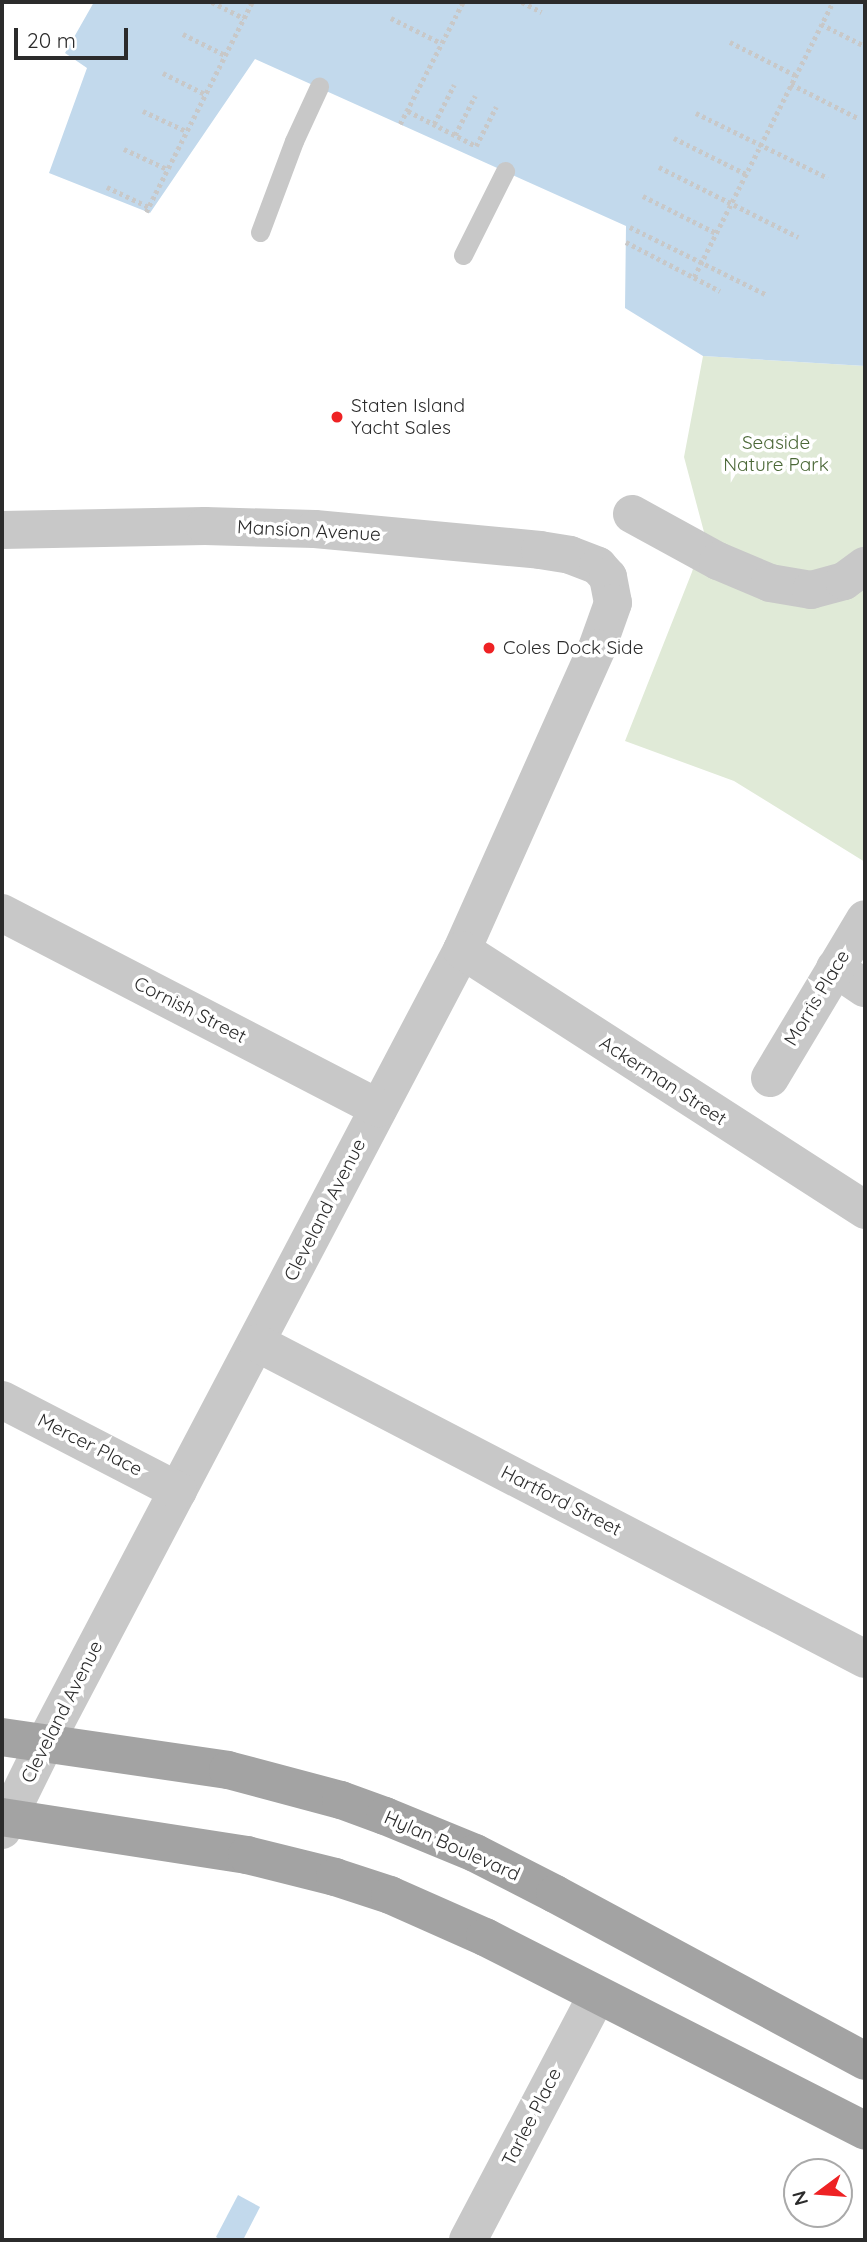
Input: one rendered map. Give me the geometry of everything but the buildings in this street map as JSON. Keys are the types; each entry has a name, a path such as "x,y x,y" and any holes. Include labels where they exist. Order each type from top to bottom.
{"main road":[{"name":"Hylan Boulevard","path":"2,1737 228,1770 341,1800 385,1816 475,1853 865,2061"},
{"path":"4,1822 247,1855 335,1877 390,1895 440,1916 865,2131"}],"street":[{"path":"632,514 718,561 770,583 811,590 844,581 865,566"},
{"name":"Mansion Avenue","path":"2,530 205,526 315,528 570,555 597,566 608,577"},
{"name":"Cleveland Avenue","path":"4,1822 463,950 597,648 613,603 608,577"},
{"name":"Cornish Street","path":"2,913 378,1108"},
{"name":"Morris Place","path":"770,1078 850,978 864,919"},
{"name":"Ackerman Street","path":"463,950 865,1210"},
{"name":"Hartford Street","path":"257,1343 865,1659"},
{"name":"Mercer Place","path":"2,1400 178,1491"},
{"name":"Tarlee Place","path":"468,2240 597,1995"}],"lane":[{"path":"260,232 294,141 319,87"},
{"path":"463,255 505,172"}],"path":[{"path":"212,2 244,18"},
{"path":"107,187 147,209 252,2"},
{"path":"400,124 463,2"},
{"path":"522,2 542,12"},
{"path":"694,277 830,3"},
{"path":"391,18 441,43"},
{"path":"821,24 865,46"},
{"path":"183,34 225,55"},
{"path":"730,42 795,75"},
{"path":"163,73 205,94"},
{"path":"791,84 858,118"},
{"path":"434,124 454,85"},
{"path":"455,135 475,96"},
{"path":"407,111 476,146 496,107"},
{"path":"143,111 187,131"},
{"path":"696,113 828,178"},
{"path":"674,138 746,174"},
{"path":"124,149 167,169"},
{"path":"659,167 798,237"},
{"path":"643,196 716,233"},
{"path":"630,227 765,294"},
{"path":"626,242 720,291"}],"green space":[{"name":"Seaside Nature Park","path":"703,356 865,366 865,862 734,781 625,741 692,572 704,532 684,457"}],"water":[{"path":"94,2 865,2 865,366 703,356 625,308 626,226 255,59 150,213 49,173 87,68 65,53"},
{"path":"238,2195 260,2207 243,2240 221,2240 216,2237"}],"place":[{"name":"Staten Island Yacht Sales","path":"337,417"},
{"name":"Coles Dock Side","path":"489,648"}]}
